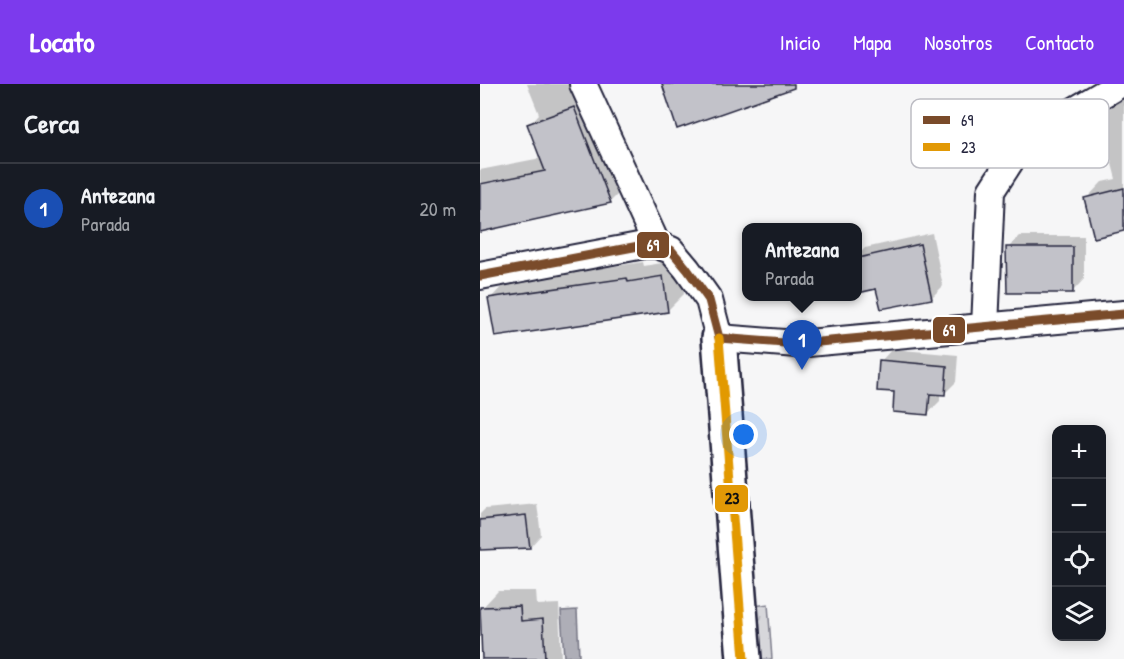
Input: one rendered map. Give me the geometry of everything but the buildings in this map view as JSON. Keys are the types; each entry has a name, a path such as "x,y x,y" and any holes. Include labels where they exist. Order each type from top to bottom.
{"street":[{"path":"583,84 657,245"},
{"path":"1094,99 1120,84"},
{"path":"986,327 991,191 1006,168"},
{"path":"480,276 644,245 657,245 671,250 709,300 719,338 744,659"},
{"path":"719,338 797,344 1124,314"}],"green space":[{"path":"768,604 772,659 759,659 755,606"}],"shaded area":[{"path":"577,610 579,656 564,657 561,611"}],"transit line":[{"name":"69","path":"480,276 644,245 657,245 671,250 709,300 719,338 797,344 1124,314"},
{"name":"23","path":"719,338 744,659"}],"place":[{"name":"Antezana","path":"802,370"}]}
